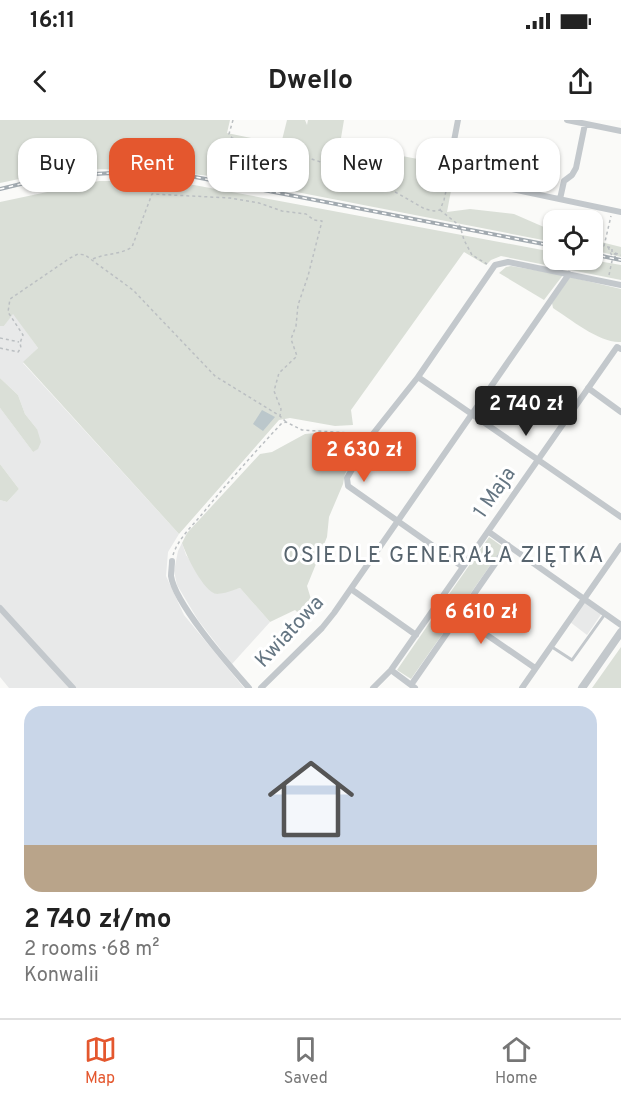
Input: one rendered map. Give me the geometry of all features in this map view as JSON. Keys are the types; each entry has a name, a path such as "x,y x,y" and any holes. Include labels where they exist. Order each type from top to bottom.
{"street":[{"path":"455,138 458,120"},
{"path":"567,120 621,131"},
{"path":"560,199 564,182 576,168 585,124"},
{"path":"526,192 621,212"},
{"path":"463,567 348,486 346,482 372,435 418,376 494,267 508,262 621,285"},
{"name":"Kwiatowa","path":"261,688 322,628 351,589 569,273"},
{"name":"1 Maja","path":"373,688 391,670 617,347 621,349"},
{"path":"418,376 621,517"},
{"path":"588,388 621,412"},
{"path":"489,532 621,625"},
{"path":"391,670 413,687 459,615 508,545"},
{"path":"522,688 621,546"},
{"path":"172,561 173,582 191,615 249,688"},
{"path":"351,589 416,635"},
{"path":"439,602 536,668"},
{"path":"0,608 73,688"},
{"path":"582,688 621,632"}],"lane":[{"path":"551,646 572,660 605,613"}],"path":[{"path":"233,120 229,134 232,138 297,154 348,171 382,184 419,207 434,211 440,210 460,226 472,255 494,267"},
{"path":"440,210 446,192"},
{"path":"93,260 103,254 124,252 132,247 152,194 230,198 259,203 282,211 306,214 314,220 322,221 310,269 298,304 296,326 291,339 297,356 279,373 274,391 281,409 280,416"},
{"path":"612,210 604,246 612,256 616,257"},
{"path":"607,247 612,248 612,253 616,257 616,262 612,261 608,282"},
{"path":"614,253 621,255"},
{"path":"0,348 18,352 21,348 23,335 8,312 10,299 78,254 93,260 133,290 215,376 280,416 286,423 302,430 372,435"},
{"path":"0,338 20,343"},
{"path":"172,561 177,544 205,510 281,424 286,423"}],"shaded area":[{"path":"0,120 230,120 227,133 252,138 207,138 207,176 195,174 195,138 109,138 109,169 97,169 97,138 18,138 18,179 0,183"},
{"path":"287,120 305,120 307,125 308,120 344,120 341,138 321,138 321,192 404,192 404,156 416,159 416,192 451,192 447,212 470,209 514,214 543,227 543,240 297,192 309,192 309,138 282,138"},
{"path":"97,181 109,181 109,192 195,192 195,185 207,187 207,192 232,192 543,250 543,264 501,256 486,265 464,252 351,410 353,425 335,426 290,418 279,420 179,534 23,362 38,348 13,314 4,326 0,326 0,202 47,192 97,192"},
{"path":"603,242 621,247 621,257 603,252"},
{"path":"603,262 621,265 621,280 571,270 603,270"},
{"path":"511,266 563,275 544,300 499,273"},
{"path":"570,277 621,289 621,342 613,342 595,335 553,308 552,303"},
{"path":"13,313 38,348 23,363 179,534 168,552 166,576 184,615 244,688 9,688 0,677 0,500 7,502 19,489 0,464 0,408 33,452 37,429 25,414 18,395 0,378 0,326 4,326"},
{"path":"0,378 18,395 25,414 37,429 41,442 38,449 33,452 0,408"},
{"path":"262,410 275,417 263,431 253,424"},
{"path":"327,432 366,437 345,474 329,517 327,537 307,586 314,609 305,619 295,610 270,622 240,588 225,593 212,592 201,581 182,543 187,533 260,454 272,452 305,434"},
{"path":"0,464 19,489 7,502 0,500"},
{"path":"489,537 503,547 459,610 445,600"},
{"path":"182,543 186,555 213,592 217,594 240,588 270,622 232,664 198,620 177,585 174,571"},
{"path":"585,601 602,613 587,635 570,622"},
{"path":"441,606 455,616 411,679 397,670"},
{"path":"621,647 621,688 592,688"}],"railway":[{"path":"0,189 37,180 75,175 113,173 190,176 543,244"},
{"path":"603,256 621,260"}],"district":[{"name":"OSIEDLE GENERAŁA ZIĘTKA","path":"444,556"}]}
